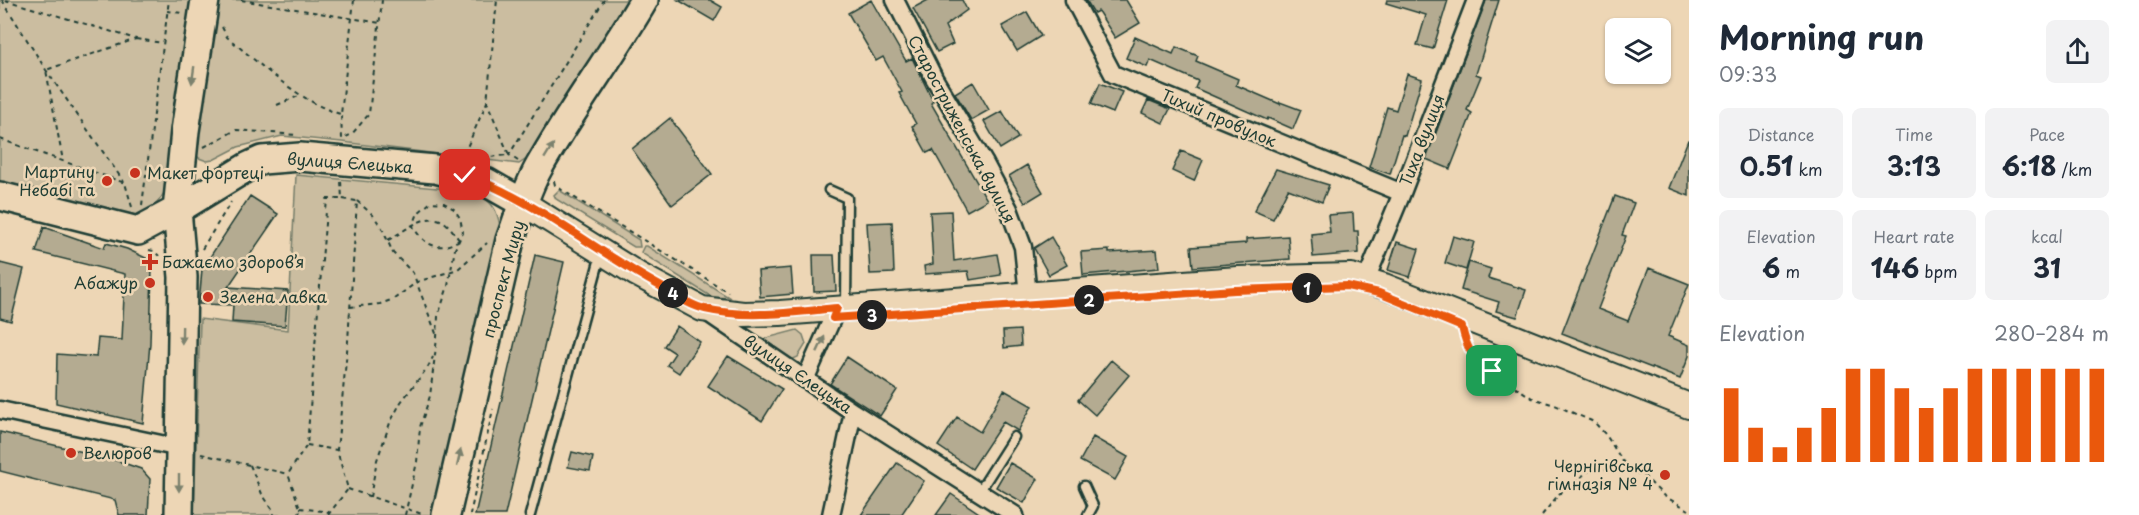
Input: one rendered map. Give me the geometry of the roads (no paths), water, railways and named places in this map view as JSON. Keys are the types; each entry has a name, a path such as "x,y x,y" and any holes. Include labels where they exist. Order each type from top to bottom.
{"main road":[{"name":"проспект Миру","path":"446,515 510,240 523,203 538,169 619,44 644,0"},
{"path":"179,515 189,451 183,277 177,210 185,131 203,12"},
{"path":"185,131 188,155 193,164 203,171 233,176"},
{"name":"вулиця Єлецька","path":"141,238 177,210 262,160 300,157 340,159 435,169 486,182 637,274 702,309"},
{"path":"0,196 141,238 168,250 178,262 183,277"},
{"path":"702,309 743,314 1238,279 1351,276 1689,406"}],"street":[{"name":"Старостриженська вулиця","path":"895,0 934,78 1009,209 1023,247 1028,294"},
{"name":"Тихий провулок","path":"1074,0 1113,74 1402,193"},
{"name":"Тиха вулиця","path":"1366,280 1476,0"},
{"path":"805,380 842,308"},
{"name":"вулиця Єлецька","path":"702,309 853,412 1015,515"},
{"path":"0,410 189,451"},
{"path":"831,515 853,412"}],"lane":[{"path":"829,190 847,198 842,308"},
{"path":"530,515 602,251"},
{"path":"979,492 1014,437"},
{"path":"1084,486 1093,506 1088,515"}],"place":[{"name":"Макет фортеці","path":"135,173"},
{"name":"Мартину Небабі та","path":"107,181"},
{"name":"Бажаємо здоров’я","path":"150,262"},
{"name":"Абажур","path":"150,283"},
{"name":"Зелена лавка","path":"208,297"},
{"name":"Велюров","path":"71,453"},
{"name":"Чернігівська гімназія № 4","path":"1665,475"}]}
